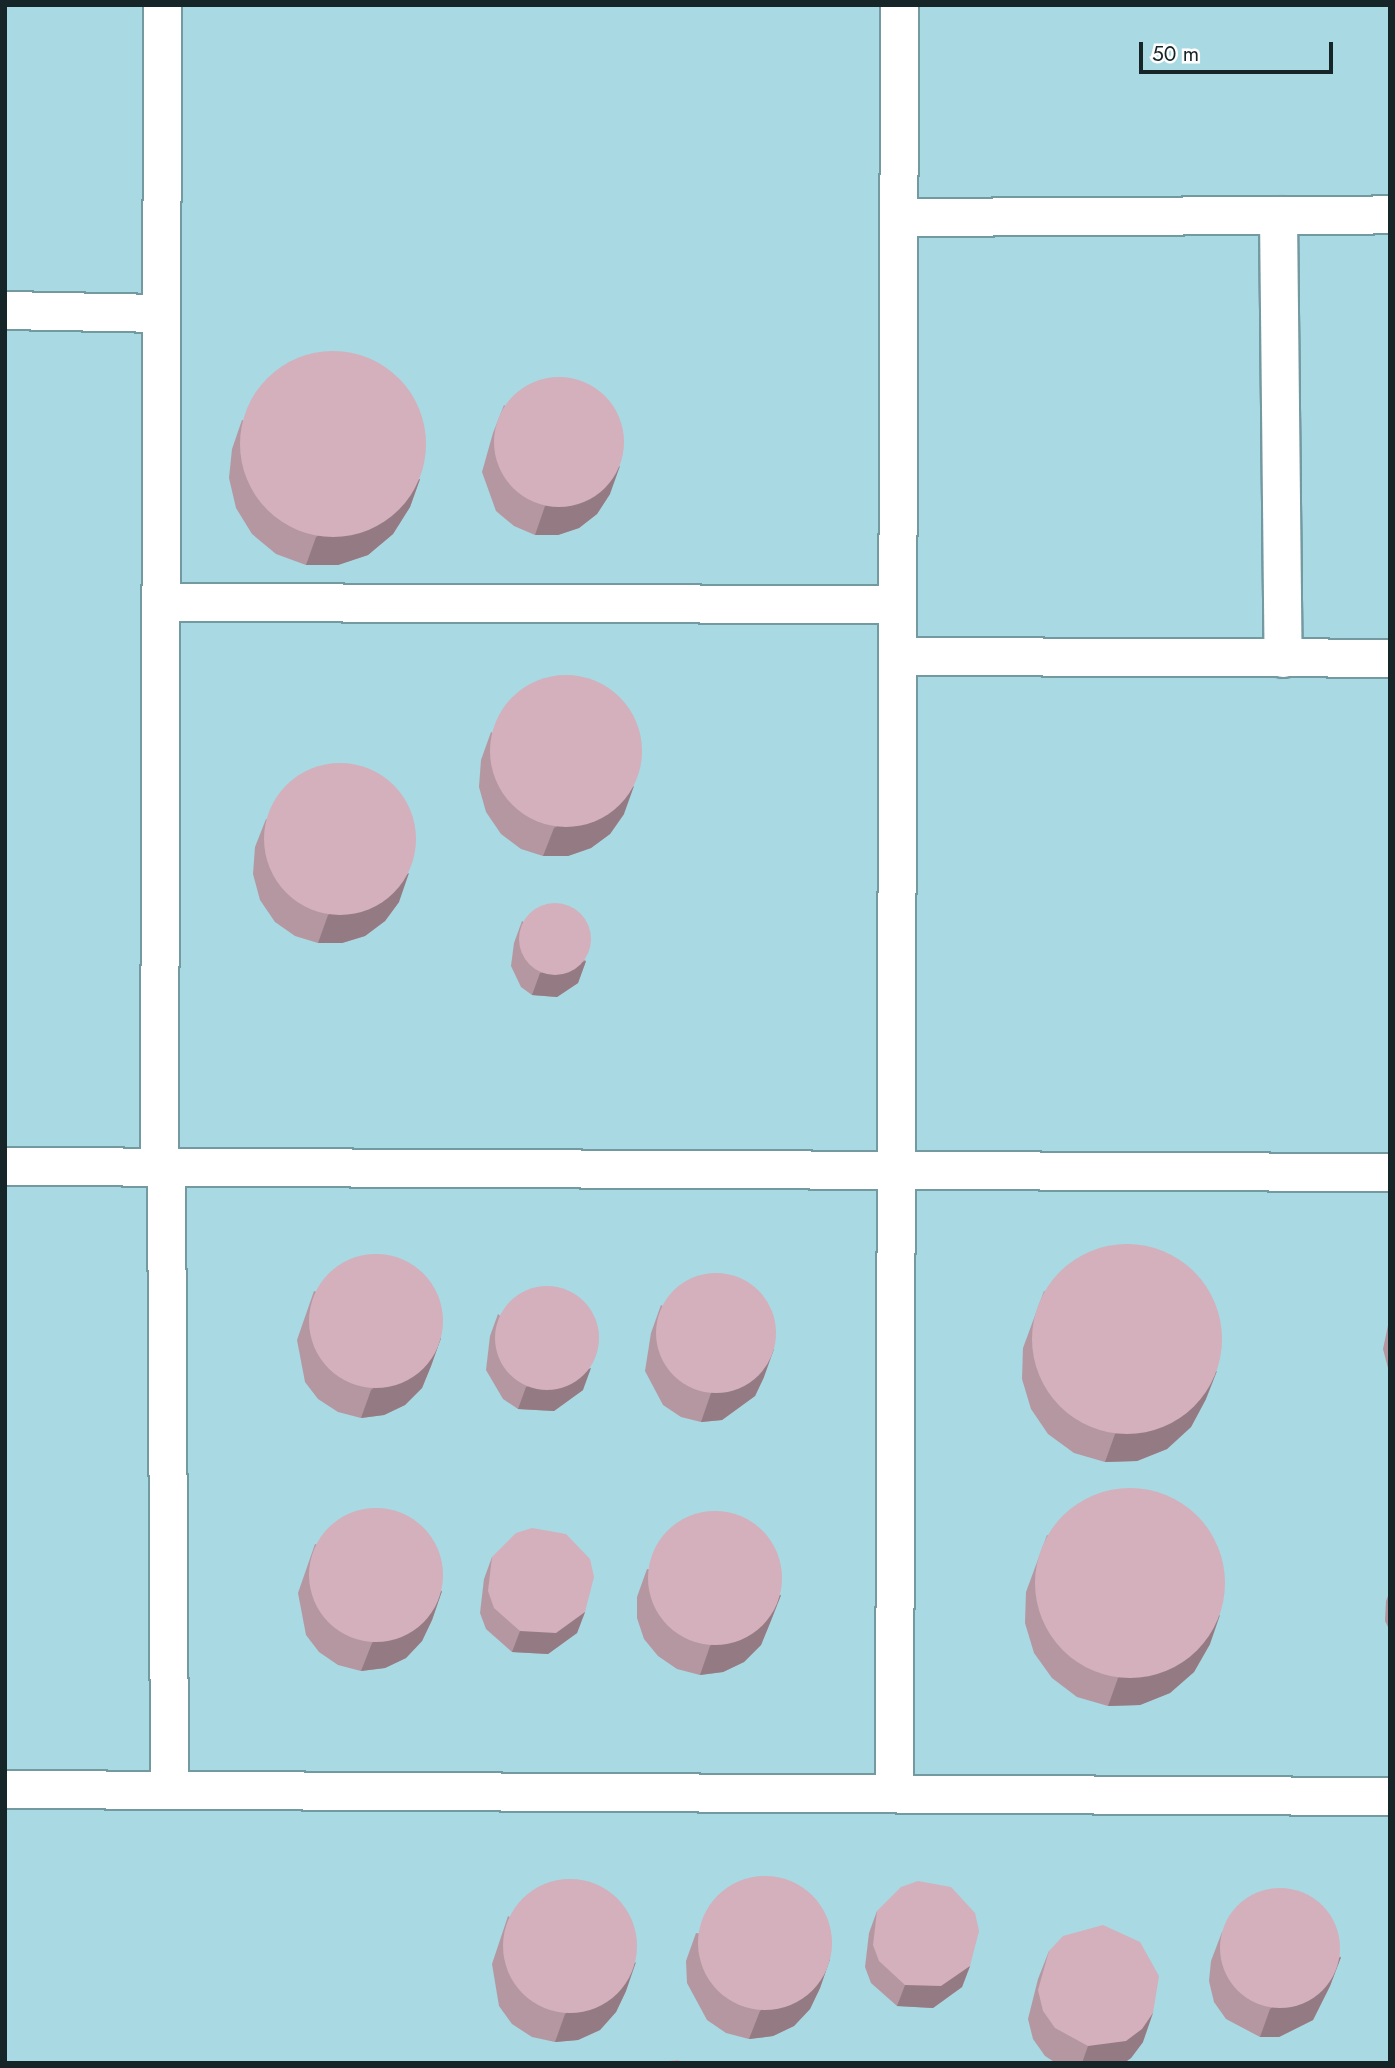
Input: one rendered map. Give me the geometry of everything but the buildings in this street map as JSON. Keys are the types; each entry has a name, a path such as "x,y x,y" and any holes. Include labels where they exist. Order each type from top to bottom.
{"lane":[{"path":"162,5 163,1166 169,1790"},
{"path":"894,1793 899,5"},
{"path":"1278,215 1283,658"},
{"path":"898,217 1390,215"},
{"path":"5,310 161,313"},
{"path":"161,602 897,604"},
{"path":"897,656 1390,658"},
{"path":"5,1166 1390,1172"},
{"path":"5,1789 1390,1796"}],"shaded area":[{"path":"5,5 1390,5 1390,2063 5,2063"}]}
